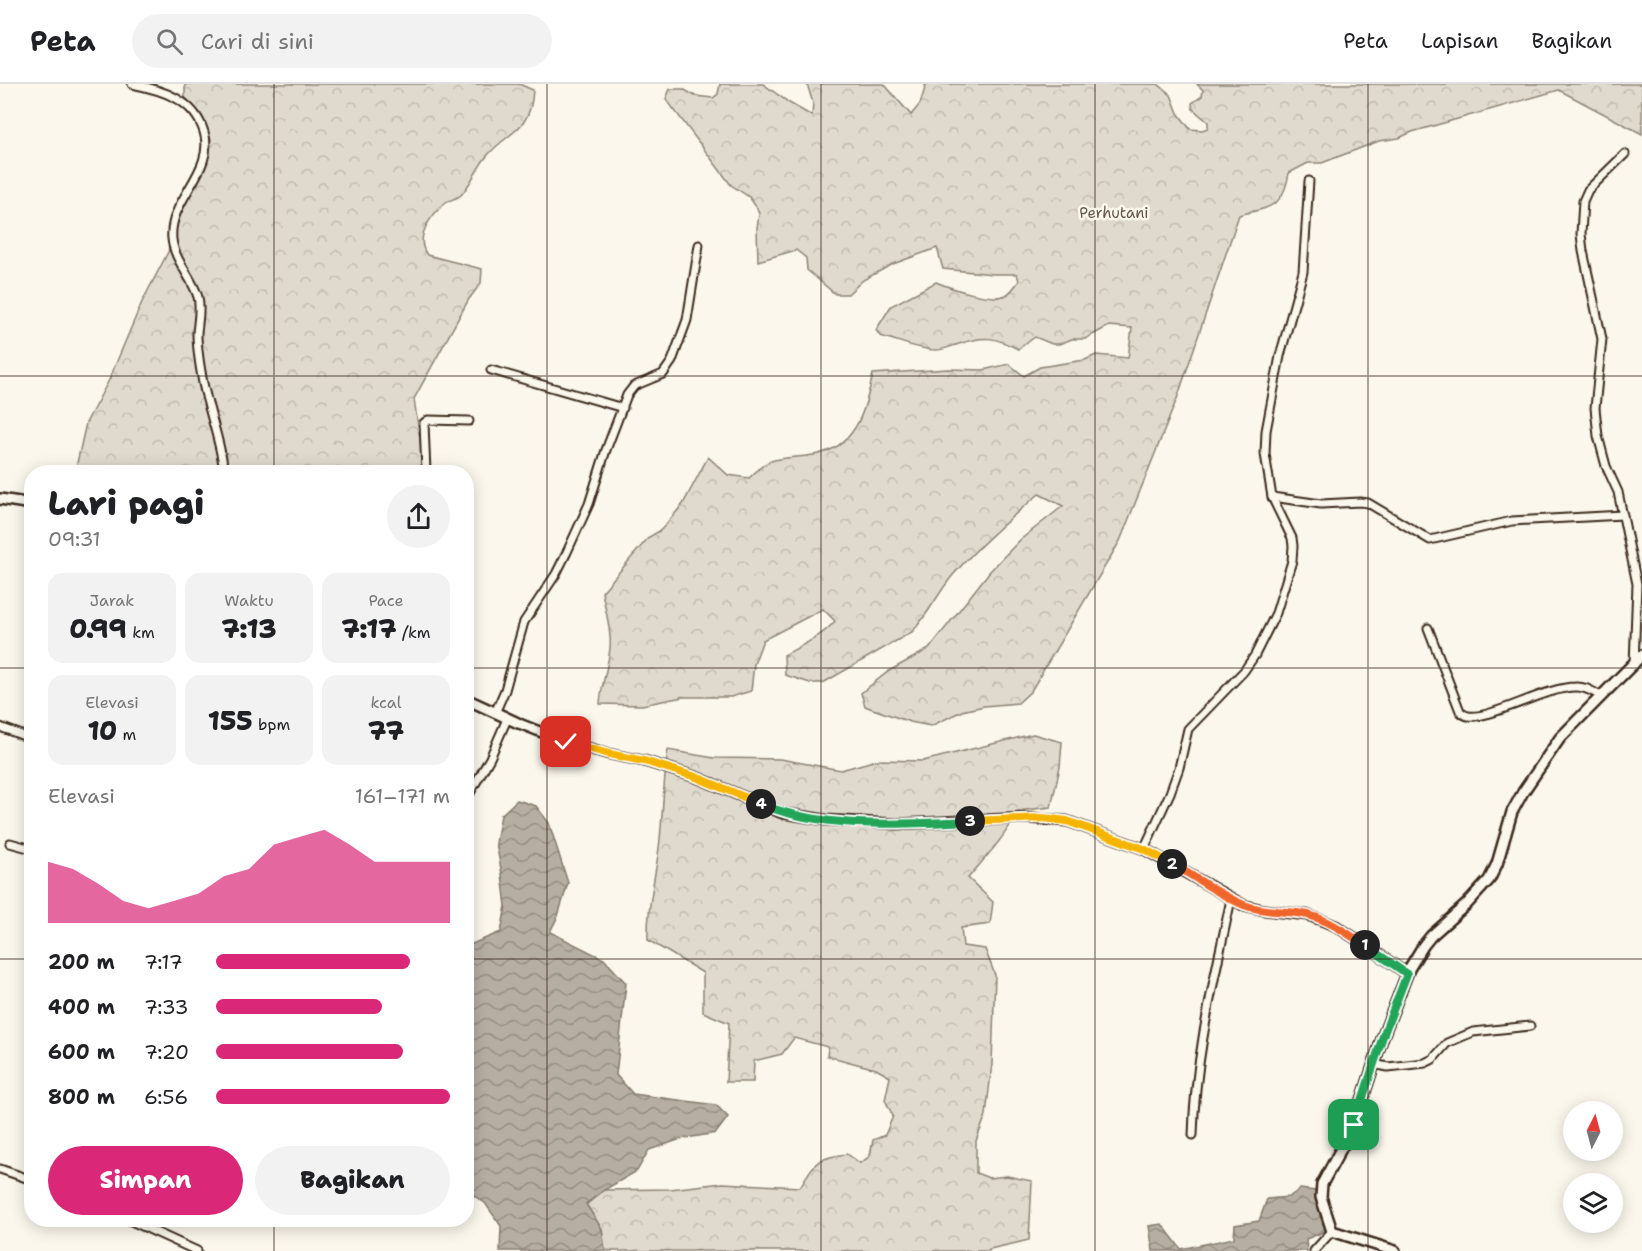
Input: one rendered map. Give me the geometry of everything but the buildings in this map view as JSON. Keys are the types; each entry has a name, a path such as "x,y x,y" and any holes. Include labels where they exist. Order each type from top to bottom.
{"main road":[{"path":"0,499 24,503"},
{"path":"1395,1251 1332,1231 1321,1197 1322,1184 1354,1125 1373,1064 1407,974 1427,941 1489,880 1499,858 1508,823 1523,792 1560,738 1642,655"},
{"path":"474,703 518,723"}],"street":[{"path":"132,84 153,88 176,97 188,106 205,135 204,160 174,219 172,239 174,250 198,296 197,341 204,385 215,423 223,465"},
{"path":"1626,154 1588,190 1583,201 1581,234 1602,339 1594,408 1598,436 1606,466 1618,492 1637,584 1634,665"},
{"path":"1144,849 1170,793 1179,768 1188,729 1244,671 1255,655 1276,613 1292,561 1292,538 1272,497 1265,454 1266,431 1281,356 1303,272 1310,182"},
{"path":"495,713 505,690 524,622 556,574 589,504 627,395 634,387 663,374 672,361 687,320 699,245"},
{"path":"491,370 623,408"},
{"path":"426,465 424,423 428,420 469,421"},
{"path":"1272,497 1321,504 1368,503 1430,540 1512,521 1623,515"},
{"path":"1428,628 1460,711 1465,715 1475,716 1491,712 1541,694 1570,687 1581,687 1601,696"},
{"path":"474,786 490,758 507,719"},
{"path":"518,723 566,742 644,761 696,777 782,813 826,820 897,824 1043,818 1067,821 1144,849 1231,898 1254,908 1307,915 1321,920 1351,936 1407,974"},
{"path":"0,727 24,736"},
{"path":"10,843 24,847"},
{"path":"1192,1135 1194,1093 1212,988 1231,898"},
{"path":"1373,1064 1388,1067 1425,1063 1433,1059 1448,1043 1473,1032 1530,1026"},
{"path":"0,1169 24,1177"},
{"path":"144,1227 197,1251"},
{"path":"1314,1251 1332,1231"}],"green space":[{"path":"185,84 519,84 533,90 528,114 523,122 487,156 461,195 440,208 430,220 423,234 423,248 427,255 482,269 481,283 469,299 414,399 424,465 77,465 86,423 109,380 142,302 168,252 180,216 204,167 211,139 202,117 185,97"},
{"name":"Perhutani","path":"720,84 763,84 812,116 813,103 807,84 884,84 911,115 920,104 926,85 923,84 1158,84 1171,95 1178,113 1190,129 1202,130 1208,128 1208,122 1193,109 1192,103 1202,96 1203,90 1197,84 1642,84 1642,134 1559,90 1412,132 1399,138 1379,141 1322,163 1308,163 1289,173 1283,194 1273,204 1239,215 1178,396 1120,541 1031,691 1018,703 984,706 962,711 931,726 910,722 865,706 861,693 889,671 929,649 990,571 1020,540 1063,506 1039,494 994,533 963,564 912,632 823,683 810,683 785,675 784,655 818,636 835,621 823,609 763,640 754,664 751,691 731,697 683,697 642,705 600,704 610,641 602,592 649,537 661,530 683,504 708,457 728,475 749,478 768,462 816,455 834,448 844,441 858,422 873,374 948,369 983,370 1009,364 1024,376 1040,367 1085,360 1096,355 1128,358 1132,328 1109,326 1085,339 1072,339 1059,344 1052,344 1035,337 1018,349 1003,342 983,338 930,350 880,336 876,330 891,306 936,282 971,293 1000,297 1008,294 1019,281 1017,274 943,269 937,248 893,264 863,280 848,294 835,294 807,270 806,258 796,250 758,261 759,214 757,208 749,197 731,185 666,99 670,89 683,89 695,96 713,98 718,94"},
{"path":"1033,734 1062,742 1060,767 1051,807 1018,811 1001,838 968,878 993,902 990,924 961,928 963,946 985,949 995,975 992,1064 986,1115 976,1141 976,1173 989,1178 1007,1176 1032,1181 1029,1240 989,1251 605,1251 602,1229 586,1205 604,1190 670,1189 723,1183 800,1187 814,1166 823,1159 847,1154 860,1163 870,1156 873,1140 885,1135 893,1116 885,1100 890,1077 876,1069 827,1056 828,1047 794,1038 782,1054 754,1061 753,1082 726,1082 729,1023 703,1012 703,973 648,940 668,750 714,758 780,759 841,770 877,760 923,761"}],"water":[{"path":"517,800 536,806 549,823 568,883 558,916 550,932 604,959 626,983 616,1075 633,1094 716,1105 728,1117 716,1133 681,1139 649,1150 637,1171 604,1190 586,1204 602,1229 605,1251 500,1251 501,1226 485,1203 474,1196 474,943 501,932 506,906 496,843 501,815"},
{"path":"1300,1189 1315,1191 1326,1231 1306,1239 1307,1251 1153,1251 1149,1226 1162,1224 1181,1249 1234,1238 1235,1225 1259,1221 1267,1199 1289,1197"}],"route":[{"path":"566,742 644,761 696,777 782,813 826,820 897,824 1026,818 1067,821 1144,849 1244,905 1264,910 1307,915 1336,926 1407,974 1383,1036 1354,1125"}]}
